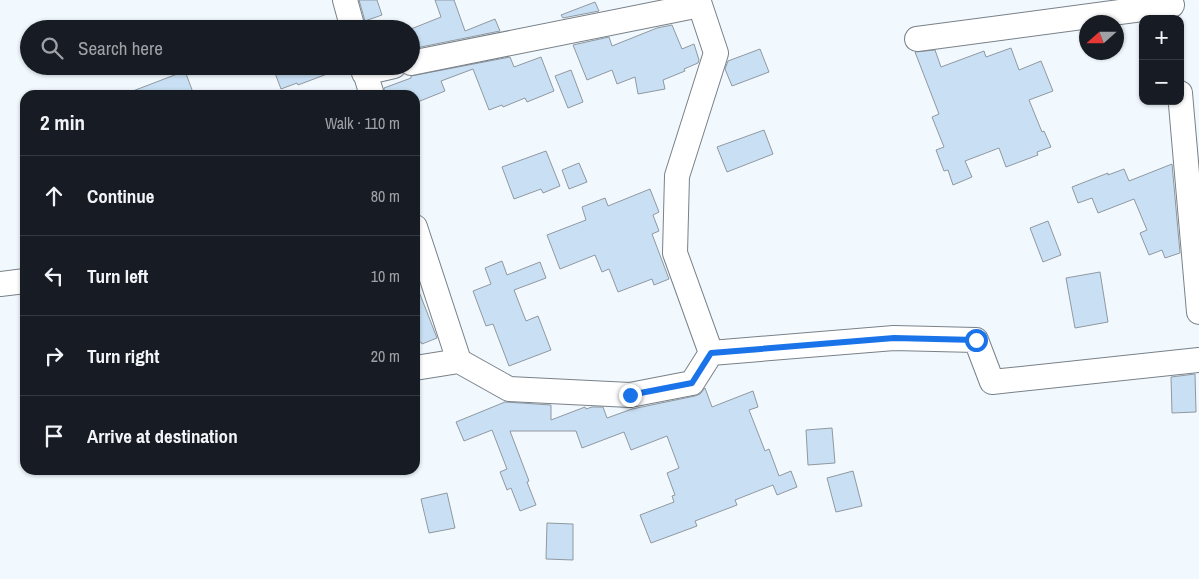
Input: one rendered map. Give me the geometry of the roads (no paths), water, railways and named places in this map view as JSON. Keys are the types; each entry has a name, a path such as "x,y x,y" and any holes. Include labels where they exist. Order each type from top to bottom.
{"street":[{"path":"345,0 351,20"},
{"path":"420,61 699,3 716,53 677,176 675,253 711,353"},
{"path":"917,39 1173,8"},
{"path":"365,75 370,90"},
{"path":"1181,105 1199,312"},
{"path":"420,243 459,361"},
{"path":"0,284 20,282"},
{"path":"711,353 894,338 976,340 992,382 1199,360"},
{"path":"420,367 459,361 509,389 630,395 692,383 711,353"}]}
